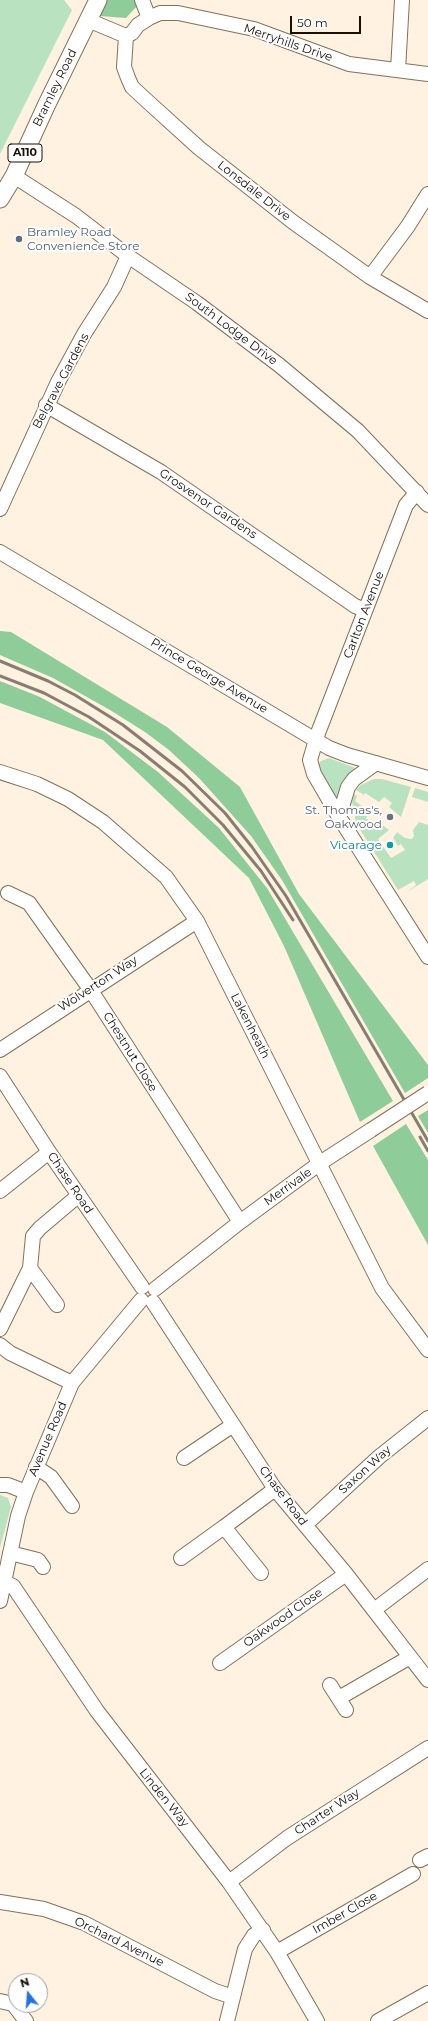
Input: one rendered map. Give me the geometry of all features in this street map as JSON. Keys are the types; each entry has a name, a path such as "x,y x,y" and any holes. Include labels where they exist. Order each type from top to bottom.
{"main road":[{"name":"A110","path":"88,20 98,0"},
{"name":"Bramley Road","path":"0,199 14,176 88,20"}],"street":[{"path":"142,0 150,18"},
{"path":"398,70 402,0"},
{"name":"Merryhills Drive","path":"126,36 132,33 138,25 160,13 178,13 254,29 349,64 428,74"},
{"path":"88,20 126,36"},
{"name":"Lonsdale Drive","path":"126,36 124,67 132,87 199,148 293,222 370,277 428,311"},
{"name":"South Lodge Drive","path":"14,176 76,216 128,256 197,303 279,365 358,431 428,505"},
{"path":"370,277 408,226 428,194"},
{"name":"Belgrave Gardens","path":"0,509 46,405 71,357 114,287 128,256"},
{"name":"Grosvenor Gardens","path":"46,405 104,437 161,472 355,606 365,610"},
{"name":"Carlton Avenue","path":"417,492 406,505 365,610 310,760 311,768 339,817 428,957"},
{"name":"Prince George Avenue","path":"0,552 316,741 339,752 428,778"},
{"path":"339,817 348,787 354,780 376,763"},
{"name":"Lakenheath","path":"0,772 37,784 68,799 103,822 166,877 197,921 382,1288 428,1350"},
{"name":"Chestnut Close","path":"8,893 29,903 90,989 240,1222"},
{"name":"Wolverton Way","path":"0,1050 90,989 197,921"},
{"name":"Chase Road","path":"0,1076 49,1152 148,1294 276,1489 346,1574 428,1680"},
{"name":"Merrivale","path":"148,1294 240,1222 320,1163 428,1093"},
{"path":"0,1191 49,1152"},
{"path":"0,1329 30,1268 33,1236 40,1228 79,1196"},
{"path":"30,1268 57,1305"},
{"name":"Avenue Road","path":"0,1601 4,1582 6,1558 18,1516 36,1467 72,1383 148,1294"},
{"path":"0,1345 10,1354 72,1383"},
{"name":"Saxon Way","path":"305,1525 379,1457 428,1418"},
{"path":"184,1458 234,1425"},
{"path":"36,1467 51,1477 72,1506"},
{"path":"0,1486 8,1485 26,1492"},
{"path":"181,1558 276,1489"},
{"path":"224,1526 261,1573"},
{"path":"6,1558 38,1560 43,1567"},
{"path":"374,1610 428,1569"},
{"name":"Oakwood Close","path":"220,1663 346,1574"},
{"name":"Linden Way","path":"4,1582 13,1586 97,1711 229,1882 277,1952 317,2021"},
{"path":"339,1698 410,1657"},
{"path":"330,1685 346,1710"},
{"name":"Charter Way","path":"229,1882 287,1838 428,1748"},
{"name":"Imber Close","path":"277,1952 413,1874"},
{"name":"Orchard Avenue","path":"0,1902 44,1909 84,1924 215,1991 233,1997"},
{"path":"227,2021 245,1949 254,1935 263,1930"},
{"path":"378,2021 428,1993"},
{"path":"0,2001 13,2004 26,2021"}],"green space":[{"path":"0,0 64,0 72,10 0,154"},
{"path":"107,0 137,0 138,5 126,18 100,16"},
{"path":"0,631 11,632 167,727 240,787 299,894 428,1065 428,1078 405,1093 282,880 251,836 199,778 169,750 145,732 110,710 53,678 0,655"},
{"path":"0,681 40,697 105,732 158,772 219,828 267,888 393,1101 360,1122 284,946 249,878 103,740 0,703"},
{"path":"329,758 358,769 337,801 316,767 321,761"},
{"path":"374,779 382,779 411,787 401,817 389,807 392,803 384,797 379,802 365,793 364,795 356,790 361,785"},
{"path":"415,788 428,792 428,802 412,797"},
{"path":"354,794 357,796 355,801 370,812 366,818 375,825 378,822 389,830 378,839 391,858 405,850 401,844 398,846 393,838 397,832 405,838 412,839 414,836 413,830 419,822 428,825 428,879 407,892 416,885 414,881 398,890 356,823 352,801"},
{"path":"428,1110 428,1133 418,1116"},
{"path":"406,1124 428,1160 428,1245 373,1146"},
{"path":"0,1495 8,1498 11,1507 0,1548"}],"railway":[{"path":"0,661 48,681 75,695 123,725 182,771 225,813 252,847 286,896 428,1141"},
{"path":"0,676 44,693 89,717 140,751 185,787 223,825 261,871 293,920"},
{"path":"420,1137 428,1151"}],"place":[{"name":"Bramley Road Convenience Store","path":"19,239"},
{"name":"St. Thomas's, Oakwood","path":"390,817"},
{"name":"Vicarage","path":"390,845"}]}
